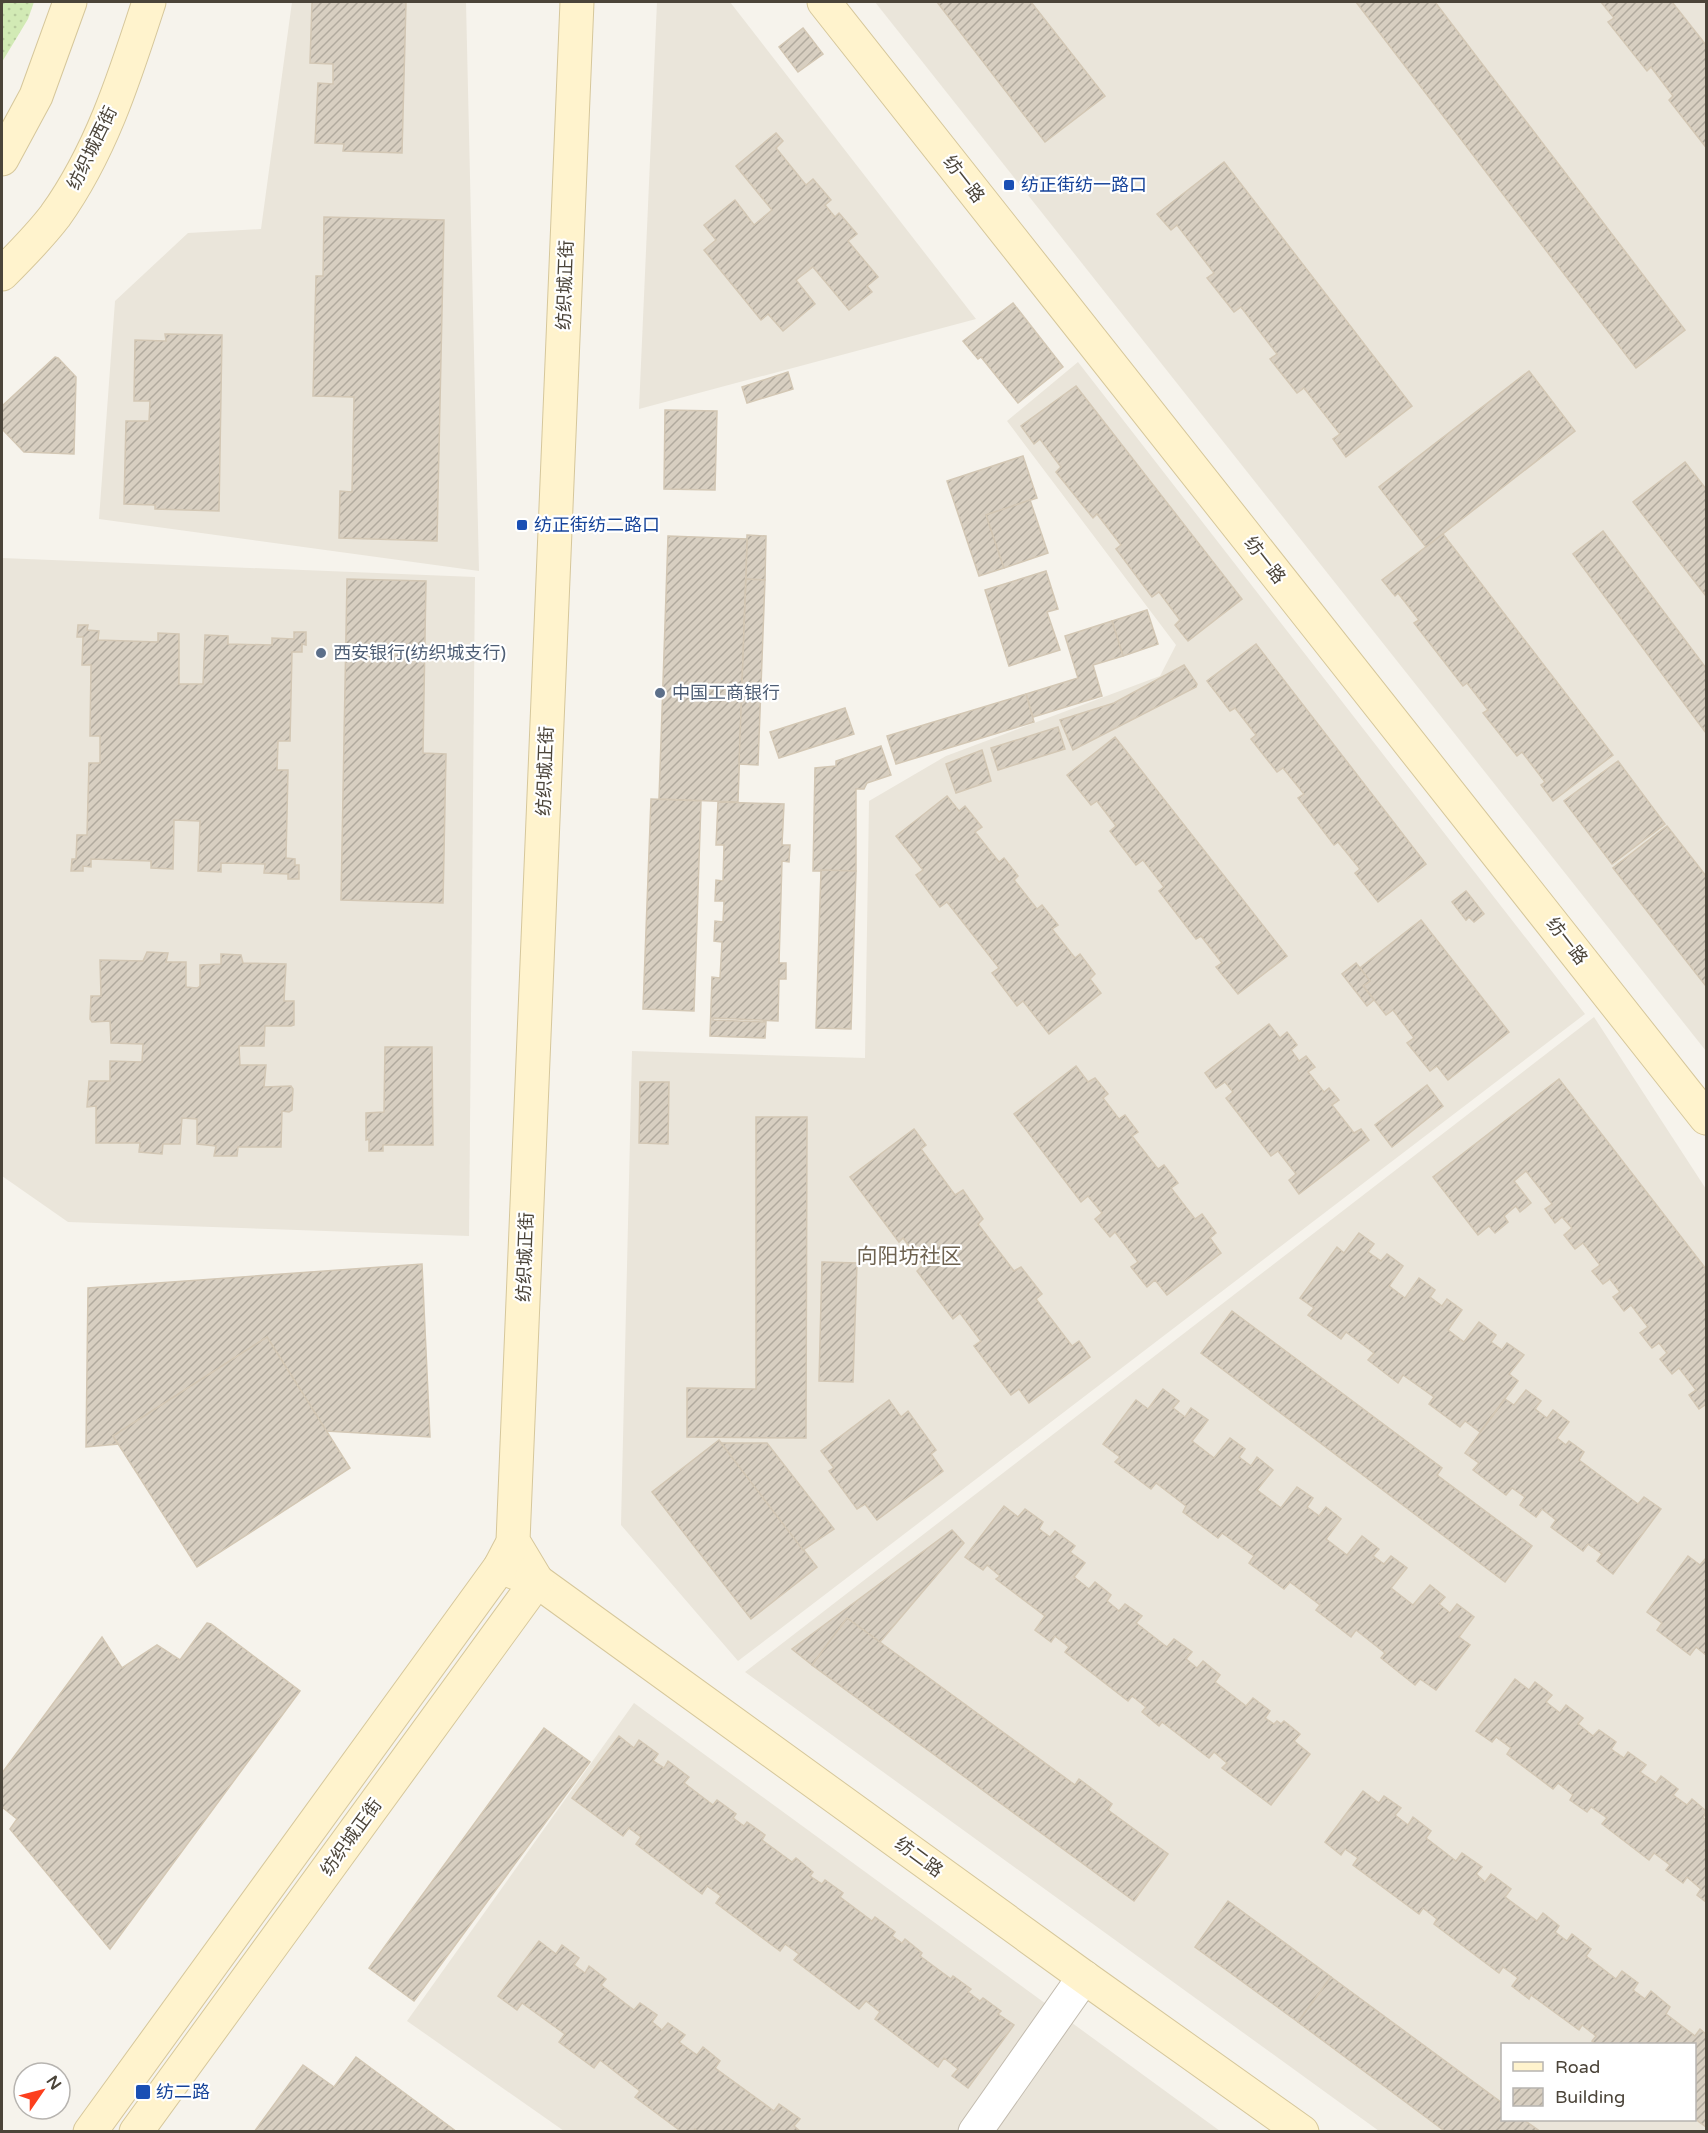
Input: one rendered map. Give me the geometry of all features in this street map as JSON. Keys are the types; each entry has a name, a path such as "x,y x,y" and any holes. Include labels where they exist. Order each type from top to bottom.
{"street":[{"path":"2,159 36,96 70,2"},
{"name":"纺织城西街","path":"2,274 54,217 77,182 124,81 149,2"},
{"name":"纺织城正街","path":"90,2132 507,1554 577,2"},
{"name":"纺一路","path":"824,2 1707,1118"},
{"path":"507,1554 537,1581"},
{"name":"纺织城正街","path":"136,2132 537,1581"},
{"name":"纺二路","path":"537,1581 1302,2132"},
{"path":"975,2132 1084,1977"}],"shaded area":[{"path":"292,2 466,2 479,571 99,519 115,301 188,233 261,229"},
{"path":"657,2 730,2 976,319 639,409"},
{"path":"875,2 1706,2 1706,1051"},
{"name":"向阳坊社区","path":"1078,362 1585,1014 738,1661 621,1525 632,1051 865,1058 869,801 946,756 1160,676 1176,645 1007,421"},
{"path":"2,558 475,577 469,1236 68,1222 2,1176"},
{"path":"1594,1017 1706,1189 1706,2131 1379,2131 745,1672"},
{"path":"634,1703 1220,2131 564,2131 407,2021"}],"green space":[{"path":"2,2 34,2 28,19 2,62"}],"building":[{"path":"312,2 406,2 402,153 343,151 344,144 315,143 318,83 333,84 333,64 310,63"},
{"path":"937,2 1031,2 1105,96 1045,142"},
{"path":"1356,2 1435,2 1685,330 1636,368"},
{"path":"1601,2 1672,2 1706,45 1705,146 1669,100 1673,96 1651,67 1647,71 1608,22 1614,18"},
{"path":"803,28 823,54 798,72 779,47"},
{"path":"776,133 783,141 776,148 806,185 813,179 831,200 825,205 835,217 839,213 857,234 848,241 878,277 867,286 872,292 849,310 813,267 796,280 815,304 783,331 768,314 761,320 704,250 716,240 704,225 735,200 754,225 772,210 736,166"},
{"path":"1224,162 1412,406 1346,457 1333,439 1340,434 1304,388 1297,393 1270,359 1277,354 1241,307 1234,312 1207,278 1214,273 1177,225 1171,230 1157,214"},
{"path":"324,217 444,220 437,541 339,538 340,491 352,492 354,397 313,396 316,276 323,276"},
{"path":"1013,303 1063,367 1018,403 981,357 978,359 963,341"},
{"path":"165,334 222,335 219,511 155,509 155,505 124,504 126,421 149,421 150,401 134,401 135,340 166,341"},
{"path":"55,357 76,377 74,454 24,452 2,429 2,406"},
{"path":"1529,371 1575,431 1426,547 1379,487"},
{"path":"788,372 793,389 747,403 742,387"},
{"path":"1076,386 1242,599 1188,641 1175,625 1180,620 1159,592 1152,597 1116,549 1121,545 1097,514 1093,518 1056,472 1061,467 1040,439 1034,444 1021,426"},
{"path":"665,410 717,411 715,490 664,489"},
{"path":"1023,456 1037,498 986,515 1004,568 979,576 947,481"},
{"path":"1685,462 1706,489 1706,596 1633,502"},
{"path":"1030,500 1048,553 1004,568 986,515"},
{"path":"1603,531 1706,668 1706,733 1573,554"},
{"path":"1443,534 1613,755 1553,801 1541,785 1545,782 1522,752 1517,756 1483,713 1488,710 1467,683 1463,686 1414,623 1419,620 1398,593 1395,596 1382,580"},
{"path":"747,535 766,536 765,580 746,579"},
{"path":"668,536 747,539 738,802 659,799"},
{"path":"1046,571 1058,609 1047,612 1060,650 1009,666 985,590"},
{"path":"347,579 426,581 423,753 446,754 443,903 341,900"},
{"path":"746,579 765,580 758,765 739,764"},
{"path":"1147,610 1158,644 1123,656 1112,621"},
{"path":"1112,621 1123,656 1093,665 1102,696 1033,717 1026,694 1078,678 1065,636"},
{"path":"78,625 88,625 87,630 99,631 98,640 158,642 158,633 179,634 179,684 203,684 205,635 228,636 228,644 272,645 272,638 294,639 294,632 306,632 306,645 302,644 302,652 292,652 290,741 278,741 277,770 288,770 286,858 295,859 295,865 299,865 299,879 288,879 288,874 264,873 265,864 221,863 221,872 198,871 200,821 174,820 173,869 151,868 151,861 91,859 91,867 83,866 83,871 71,871 72,859 76,859 77,835 87,835 89,763 100,763 100,736 90,736 91,665 82,665 83,637 77,637"},
{"path":"1256,644 1426,864 1378,902 1355,873 1360,869 1338,842 1334,845 1298,798 1304,794 1283,768 1277,772 1251,739 1256,735 1235,708 1230,711 1207,681"},
{"path":"1184,665 1197,684 1196,687 1073,750 1060,720 1114,703"},
{"path":"1026,694 1034,722 896,764 887,736"},
{"path":"845,708 854,734 779,758 770,732"},
{"path":"1058,727 1065,749 998,770 991,748"},
{"path":"1115,737 1287,956 1238,994 1216,967 1222,963 1201,936 1196,939 1159,891 1164,887 1143,860 1136,865 1110,831 1116,826 1097,801 1091,805 1067,775"},
{"path":"881,746 891,775 867,783 864,789 856,789 856,871 813,871 815,768 836,766 836,761"},
{"path":"982,750 991,781 956,793 946,764"},
{"path":"1618,761 1665,824 1612,864 1564,801"},
{"path":"947,796 959,811 965,806 982,827 975,832 999,862 1004,858 1018,876 1014,880 1037,909 1042,905 1058,925 1052,929 1075,958 1080,954 1095,974 1090,979 1101,993 1049,1034 1023,1001 1017,1006 992,973 999,968 947,902 940,907 916,875 923,870 896,836"},
{"path":"651,799 701,801 694,1011 643,1009"},
{"path":"718,802 784,804 782,845 790,845 789,862 782,861 779,963 786,963 786,979 779,979 778,1021 713,1018 713,1020 766,1022 765,1038 710,1036 712,977 720,978 722,942 714,941 715,921 723,922 724,901 715,901 716,880 723,881 724,845 716,845"},
{"path":"1667,826 1706,876 1706,986 1613,868"},
{"path":"821,870 856,871 851,1029 816,1028"},
{"path":"1466,891 1484,914 1474,922 1469,917 1466,920 1452,902"},
{"path":"1421,920 1509,1032 1448,1080 1437,1066 1430,1071 1407,1043 1414,1038 1393,1010 1386,1015 1363,986 1370,981 1360,968"},
{"path":"147,952 168,953 166,962 186,962 186,987 197,988 200,986 200,965 221,964 221,954 241,955 243,963 286,964 284,1001 294,1001 294,1025 265,1026 264,1046 239,1046 240,1065 266,1065 264,1087 291,1086 293,1089 292,1110 282,1111 281,1147 238,1147 237,1156 214,1156 216,1146 197,1144 197,1119 182,1118 180,1144 163,1144 162,1154 139,1152 140,1143 96,1143 96,1106 87,1107 89,1081 110,1081 110,1061 142,1062 143,1044 111,1043 110,1021 92,1022 90,1019 91,996 101,996 100,960 143,961"},
{"path":"1356,963 1370,981 1363,986 1374,1000 1367,1006 1342,974"},
{"path":"1269,1024 1280,1038 1287,1032 1297,1045 1291,1050 1299,1061 1306,1056 1315,1067 1308,1072 1324,1092 1329,1088 1339,1100 1332,1105 1354,1133 1361,1129 1369,1140 1299,1194 1289,1180 1296,1174 1278,1151 1271,1156 1226,1098 1233,1092 1225,1082 1216,1088 1205,1073"},
{"path":"385,1047 432,1047 433,1145 383,1145 383,1151 369,1151 369,1139 366,1140 366,1113 384,1112"},
{"path":"1076,1066 1088,1082 1095,1078 1108,1094 1103,1098 1119,1119 1125,1115 1138,1132 1132,1136 1158,1169 1164,1165 1178,1183 1171,1188 1195,1219 1202,1214 1216,1233 1210,1238 1221,1253 1167,1295 1155,1280 1147,1287 1131,1267 1138,1262 1115,1232 1110,1237 1095,1219 1102,1213 1088,1196 1081,1202 1014,1114"},
{"path":"1559,1079 1706,1269 1706,1407 1705,1405 1699,1409 1689,1395 1696,1390 1679,1368 1672,1374 1660,1359 1667,1353 1659,1343 1652,1348 1640,1333 1648,1327 1631,1305 1624,1311 1613,1297 1620,1292 1610,1279 1603,1284 1592,1271 1600,1265 1583,1243 1575,1249 1564,1235 1572,1228 1562,1217 1555,1223 1545,1209 1552,1204 1526,1171 1514,1181 1531,1203 1520,1212 1516,1206 1504,1216 1508,1222 1495,1233 1489,1226 1478,1235 1433,1177"},
{"path":"640,1082 669,1082 668,1144 639,1143"},
{"path":"1427,1085 1443,1106 1392,1147 1375,1125"},
{"path":"756,1117 807,1117 806,1438 687,1437 687,1388 756,1389"},
{"path":"914,1129 926,1145 921,1149 955,1195 963,1190 983,1219 978,1224 1014,1271 1021,1267 1042,1294 1036,1299 1072,1346 1079,1341 1090,1357 1029,1403 1019,1389 1011,1395 974,1346 981,1341 960,1313 953,1319 917,1271 923,1265 903,1238 899,1242 850,1177"},
{"path":"1359,1233 1374,1244 1368,1252 1381,1261 1387,1254 1403,1266 1389,1286 1405,1298 1419,1278 1435,1290 1430,1297 1442,1306 1447,1299 1462,1310 1448,1330 1464,1342 1479,1322 1496,1335 1491,1342 1502,1350 1507,1343 1524,1355 1509,1374 1518,1381 1480,1432 1465,1421 1460,1427 1429,1404 1434,1397 1403,1375 1398,1383 1368,1360 1374,1353 1346,1332 1341,1339 1308,1315 1314,1308 1300,1298 1337,1247 1344,1253"},
{"path":"822,1262 857,1263 853,1382 819,1381"},
{"path":"422,1264 430,1437 326,1431 267,1337 113,1436 118,1444 86,1447 88,1288"},
{"path":"1232,1311 1442,1468 1437,1475 1532,1546 1505,1582 1201,1353"},
{"path":"267,1337 350,1468 197,1567 113,1436"},
{"path":"1163,1389 1179,1401 1173,1408 1185,1417 1191,1408 1208,1420 1192,1441 1214,1458 1230,1438 1245,1449 1239,1457 1251,1466 1257,1457 1273,1470 1257,1490 1281,1508 1297,1487 1313,1498 1307,1507 1319,1516 1326,1507 1341,1519 1326,1539 1347,1555 1362,1536 1379,1549 1373,1556 1384,1564 1391,1556 1407,1568 1391,1588 1413,1605 1430,1585 1445,1597 1439,1604 1450,1613 1457,1604 1474,1617 1459,1637 1470,1645 1436,1690 1420,1679 1415,1685 1381,1658 1385,1653 1356,1630 1351,1637 1316,1610 1320,1605 1290,1582 1284,1589 1249,1563 1254,1556 1222,1533 1218,1538 1183,1512 1186,1506 1156,1483 1151,1489 1115,1462 1120,1457 1103,1444 1136,1400 1148,1409"},
{"path":"1526,1390 1541,1401 1535,1409 1547,1418 1553,1410 1569,1422 1557,1438 1566,1445 1569,1441 1584,1452 1579,1460 1638,1504 1644,1497 1661,1509 1613,1574 1597,1561 1602,1554 1588,1544 1583,1551 1551,1527 1556,1520 1542,1509 1536,1517 1520,1505 1525,1497 1512,1488 1506,1495 1473,1470 1479,1463 1465,1453 1505,1399 1514,1405"},
{"path":"889,1400 901,1417 908,1411 936,1450 931,1454 943,1471 877,1520 865,1504 857,1509 829,1471 834,1468 821,1451"},
{"path":"719,1440 817,1567 751,1619 652,1492"},
{"path":"721,1443 767,1443 834,1529 803,1550"},
{"path":"1004,1506 1018,1517 1025,1509 1043,1522 1039,1529 1050,1537 1055,1531 1075,1546 1070,1552 1085,1563 1074,1577 1089,1589 1095,1582 1111,1595 1107,1601 1119,1611 1125,1604 1142,1616 1136,1623 1167,1647 1174,1639 1192,1652 1186,1659 1197,1668 1203,1661 1220,1675 1215,1682 1246,1706 1253,1698 1270,1711 1265,1718 1274,1724 1277,1721 1281,1724 1284,1721 1300,1734 1294,1741 1310,1754 1271,1805 1222,1768 1227,1763 1214,1752 1209,1758 1162,1722 1159,1726 1142,1712 1146,1707 1132,1696 1128,1701 1065,1652 1069,1647 1055,1636 1051,1642 1035,1630 1045,1616 996,1579 1000,1576 987,1565 983,1570 965,1557"},
{"path":"952,1530 964,1543 880,1642 847,1618 812,1665 792,1649"},
{"path":"1688,1556 1700,1565 1706,1558 1706,1655 1696,1647 1690,1655 1657,1630 1662,1623 1647,1612"},
{"path":"847,1618 1075,1785 1079,1779 1112,1804 1108,1810 1168,1854 1134,1901 812,1665"},
{"path":"207,1623 300,1691 110,1949 10,1829 17,1819 2,1807 2,1773 102,1637 122,1668 157,1645 180,1660"},
{"path":"1515,1679 1529,1690 1535,1682 1552,1695 1546,1702 1560,1713 1566,1705 1583,1718 1578,1724 1593,1736 1599,1730 1616,1742 1611,1749 1624,1758 1628,1752 1646,1765 1640,1772 1656,1783 1661,1776 1678,1789 1673,1795 1687,1805 1692,1799 1706,1811 1703,1818 1706,1820 1706,1902 1697,1895 1701,1889 1687,1877 1683,1883 1666,1870 1670,1865 1654,1853 1649,1860 1602,1824 1607,1818 1591,1807 1587,1812 1570,1800 1573,1795 1558,1783 1553,1789 1507,1754 1511,1748 1496,1737 1492,1742 1476,1731"},
{"path":"544,1728 590,1762 414,2001 369,1968"},
{"path":"619,1736 634,1748 639,1740 658,1754 653,1761 664,1768 668,1761 689,1777 684,1783 713,1805 717,1800 736,1814 733,1818 744,1826 747,1822 765,1835 762,1840 792,1862 796,1858 813,1872 810,1876 822,1884 825,1880 843,1893 840,1897 872,1921 875,1917 895,1932 892,1936 902,1943 905,1939 922,1953 920,1956 951,1979 953,1976 971,1989 968,1992 980,2001 983,1998 1001,2011 998,2014 1014,2025 968,2088 952,2076 958,2069 944,2058 938,2067 875,2019 880,2012 866,2001 859,2009 794,1960 799,1954 785,1944 780,1951 716,1903 721,1896 707,1886 702,1894 636,1844 641,1837 629,1828 623,1836 572,1798"},
{"path":"1363,1791 1379,1803 1384,1796 1401,1808 1395,1815 1408,1825 1413,1817 1431,1831 1426,1838 1456,1861 1462,1853 1482,1867 1476,1874 1485,1882 1491,1874 1511,1889 1505,1897 1537,1921 1543,1913 1559,1926 1555,1932 1567,1941 1572,1934 1591,1949 1586,1956 1616,1979 1622,1971 1638,1983 1633,1990 1645,1999 1651,1991 1670,2007 1666,2014 1695,2036 1700,2029 1706,2034 1706,2127 1696,2120 1696,2043 1595,2043 1592,2041 1596,2036 1582,2025 1579,2030 1531,1995 1529,1999 1512,1986 1518,1978 1503,1967 1499,1973 1434,1924 1437,1919 1423,1908 1419,1914 1353,1865 1358,1858 1345,1849 1341,1855 1325,1842"},
{"path":"1228,1901 1331,1977 1298,2022 1195,1947"},
{"path":"539,1941 556,1954 562,1945 579,1958 574,1965 585,1973 589,1966 606,1979 601,1985 634,2010 640,2003 657,2015 652,2022 662,2030 668,2023 685,2035 679,2042 697,2055 703,2047 720,2061 715,2068 774,2111 779,2104 800,2119 794,2126 801,2132 698,2132 695,2129 693,2132 682,2132 635,2097 640,2091 600,2060 594,2068 559,2042 565,2034 522,2003 517,2010 498,1996"},
{"path":"1331,1977 1501,2102 1501,2121 1525,2121 1541,2132 1446,2132 1298,2022"},
{"path":"356,2057 457,2132 254,2132 303,2065 334,2087"}],"place":[{"name":"纺正街纺一路口","path":"1009,185"},
{"name":"纺正街纺二路口","path":"522,525"},
{"name":"西安银行(纺织城支行)","path":"321,653"},
{"name":"中国工商银行","path":"660,693"},
{"name":"纺二路","path":"143,2092"}],"district":[{"name":"向阳坊社区","path":"909,1256"}]}
